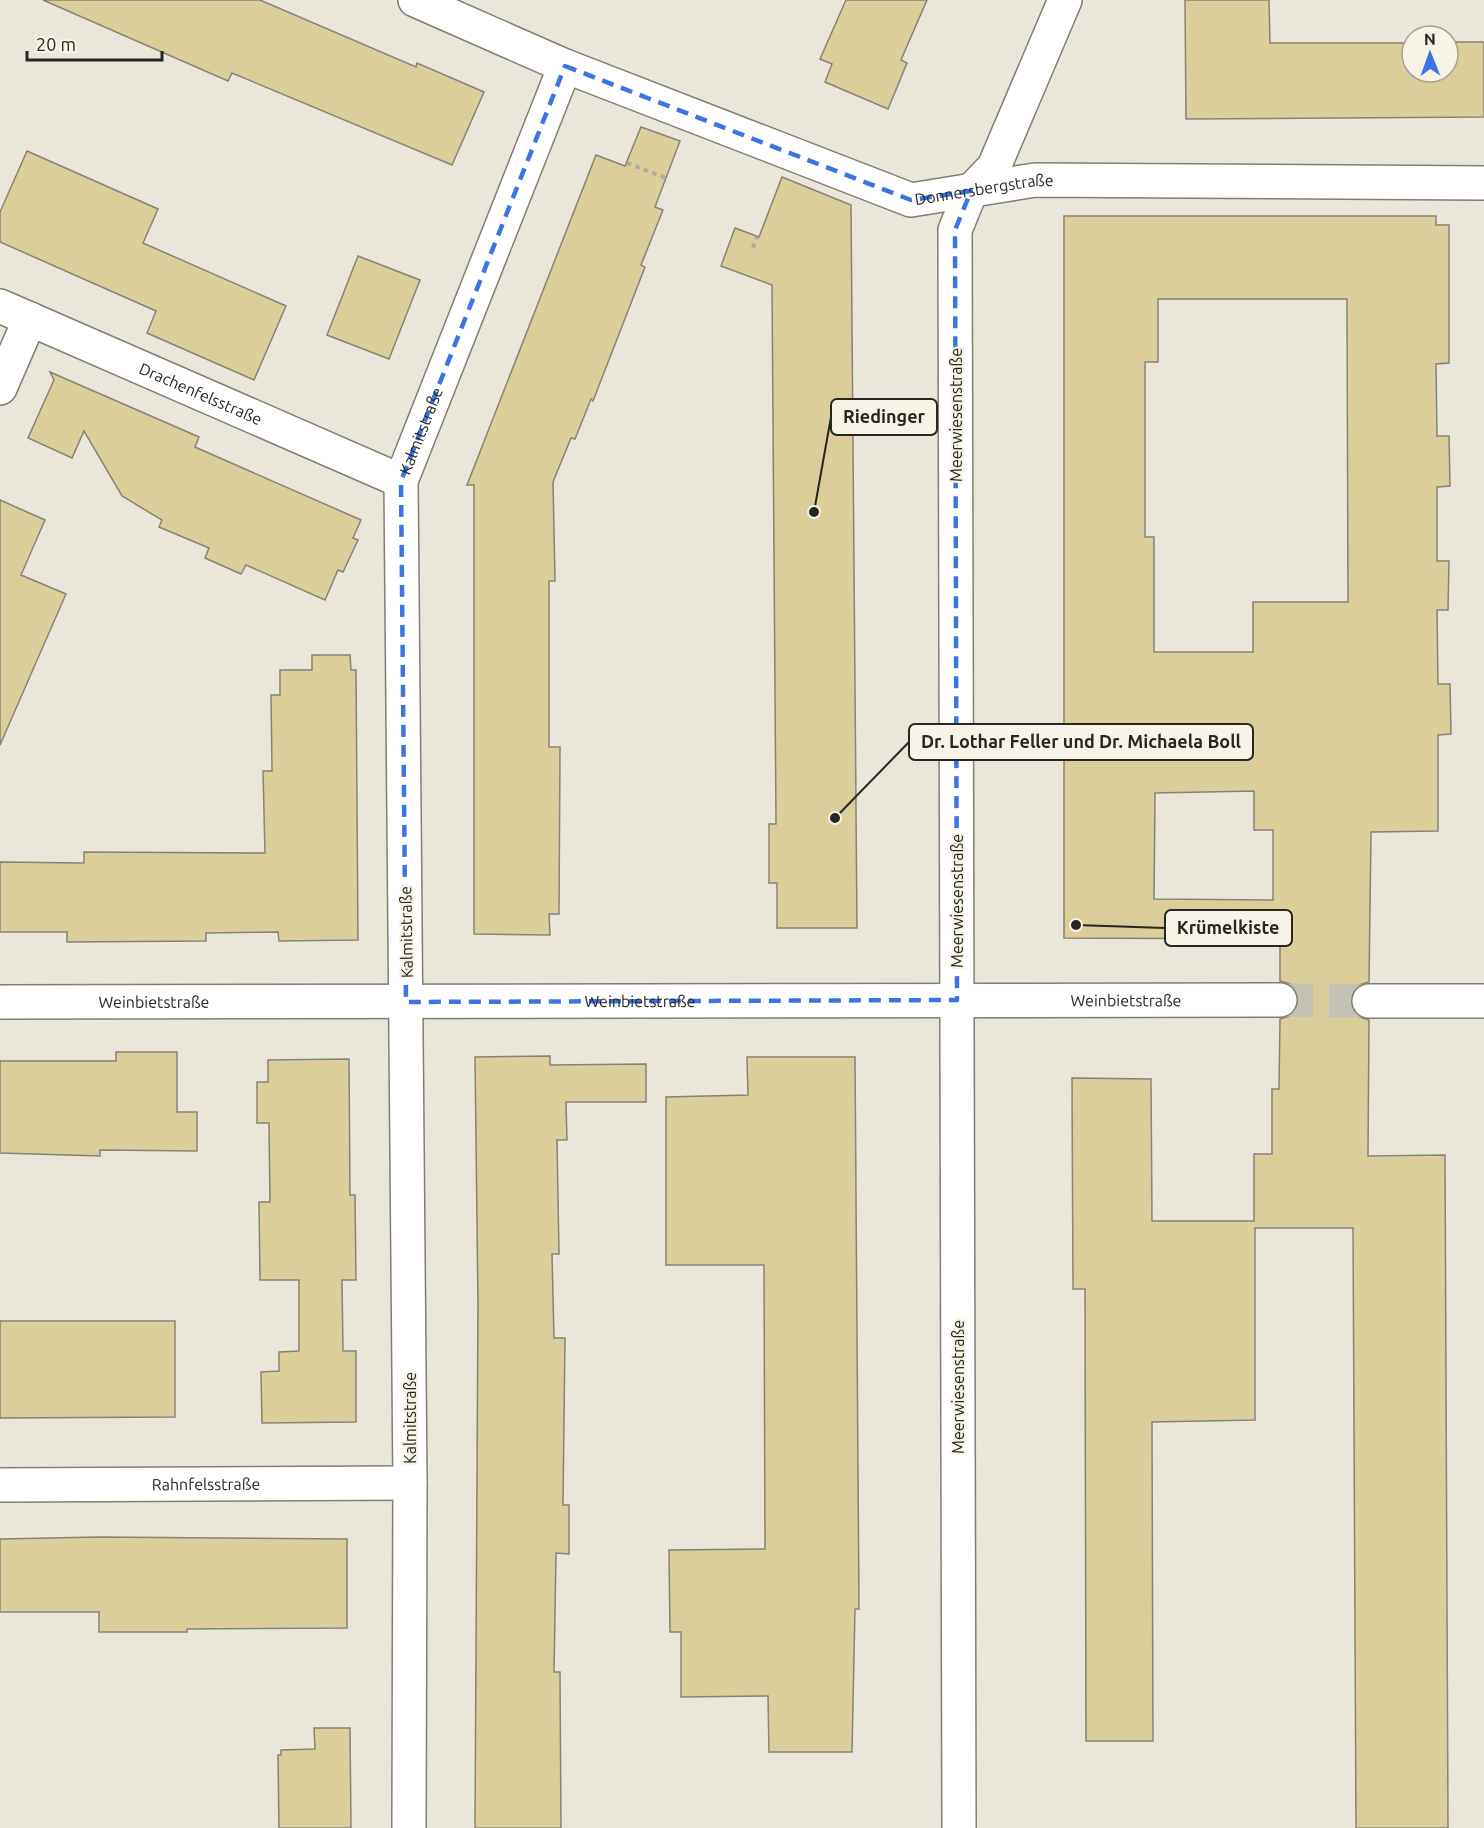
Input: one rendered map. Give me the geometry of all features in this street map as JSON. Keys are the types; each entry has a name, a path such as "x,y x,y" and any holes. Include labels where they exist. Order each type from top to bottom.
{"street":[{"name":"Donnersbergstraße","path":"415,0 455,8 565,66 911,200 1035,180 1484,183"},
{"name":"Meerwiesenstraße","path":"959,1828 955,230 971,191 994,167 1065,0"},
{"name":"Kalmitstraße","path":"409,1828 410,1483 401,481 565,66"},
{"name":"Drachenfelsstraße","path":"0,306 401,481"},
{"path":"0,388 30,319"},
{"name":"Weinbietstraße","path":"0,1002 1280,1000"},
{"path":"1369,1001 1484,1000"},
{"name":"Rahnfelsstraße","path":"0,1485 410,1483"}],"path":[{"path":"627,163 666,178"},
{"path":"753,248 757,237"}],"highlighted area":[{"path":"565,66 911,200 971,191 955,230 957,1000 406,1002 401,481"}],"building":[{"path":"43,0 260,0 416,67 417,63 484,92 452,165 232,73 228,81"},
{"path":"846,0 927,0 901,60 907,63 888,109 825,82 832,64 820,59"},
{"path":"1185,0 1269,0 1270,43 1400,43 1400,84 1460,84 1460,42 1484,42 1484,117 1186,119"},
{"path":"641,127 680,141 655,207 663,210 641,265 645,267 593,401 591,399 575,439 571,438 553,482 555,581 549,581 549,747 560,747 559,914 549,914 550,935 474,934 474,485 467,485 596,155 625,166"},
{"path":"27,151 158,209 143,243 286,306 254,380 147,333 156,311 0,242 0,212"},
{"path":"782,177 851,205 857,928 777,928 777,883 769,883 769,824 776,824 772,285 721,266 735,228 759,237"},
{"path":"1064,216 1436,216 1436,225 1449,225 1449,363 1436,364 1437,436 1449,436 1450,486 1437,487 1437,561 1449,561 1448,610 1437,610 1438,684 1450,684 1451,734 1438,735 1438,831 1371,832 1369,982 1359,985 1353,991 1350,1000 1353,1011 1369,1020 1368,1156 1445,1155 1448,1828 1356,1828 1353,1228 1255,1228 1255,1420 1152,1422 1153,1741 1086,1741 1085,1289 1073,1289 1072,1078 1151,1079 1152,1221 1254,1221 1254,1154 1272,1154 1272,1089 1279,1089 1280,1019 1296,1010 1299,999 1290,984 1280,981 1280,939 1064,938","holes":["1158,299 1347,299 1348,602 1253,602 1253,652 1154,652 1154,537 1145,537 1145,362 1158,362","1254,791 1254,830 1273,830 1273,900 1154,899 1155,793"]},
{"path":"358,256 420,280 389,359 327,335"},
{"path":"50,372 199,437 195,447 361,520 353,538 358,540 343,572 338,570 325,600 246,565 241,574 205,558 209,548 159,527 162,520 122,496 84,431 72,458 28,438 54,380"},
{"path":"0,500 45,520 21,575 66,594 0,745"},
{"path":"312,655 350,655 351,670 356,670 358,940 279,941 278,932 206,933 206,941 67,942 67,932 0,932 0,862 84,863 84,852 265,853 263,771 272,771 271,695 280,695 280,670 312,670"},
{"path":"116,1052 177,1052 177,1112 197,1112 197,1151 100,1150 100,1156 0,1153 0,1061 116,1061"},
{"path":"550,1056 550,1065 646,1064 646,1102 566,1102 567,1140 557,1140 559,1254 552,1254 554,1338 565,1338 563,1505 569,1505 569,1554 556,1553 554,1672 560,1672 561,1828 475,1828 478,1304 475,1057"},
{"path":"747,1057 855,1057 859,1609 855,1609 852,1752 769,1752 768,1696 681,1697 681,1632 670,1632 669,1550 765,1549 764,1265 666,1265 666,1097 748,1095"},
{"path":"349,1059 350,1195 355,1195 356,1280 342,1280 343,1351 356,1351 356,1422 262,1423 261,1372 279,1371 279,1352 299,1351 299,1280 260,1280 259,1202 270,1202 269,1123 257,1123 257,1082 268,1082 268,1060"},
{"path":"0,1321 175,1321 175,1417 0,1418"},
{"path":"98,1537 347,1539 347,1628 99,1632 99,1612 0,1612 0,1539"},
{"path":"314,1728 350,1728 351,1828 279,1828 278,1755 281,1755 281,1750 315,1749"}],"tunnel":[{"path":"1280,1000 1369,1001"}],"place":[{"name":"Riedinger","path":"814,512"},
{"name":"Dr. Lothar Feller und Dr. Michaela Boll","path":"835,818"},
{"name":"Krümelkiste","path":"1076,925"}]}
